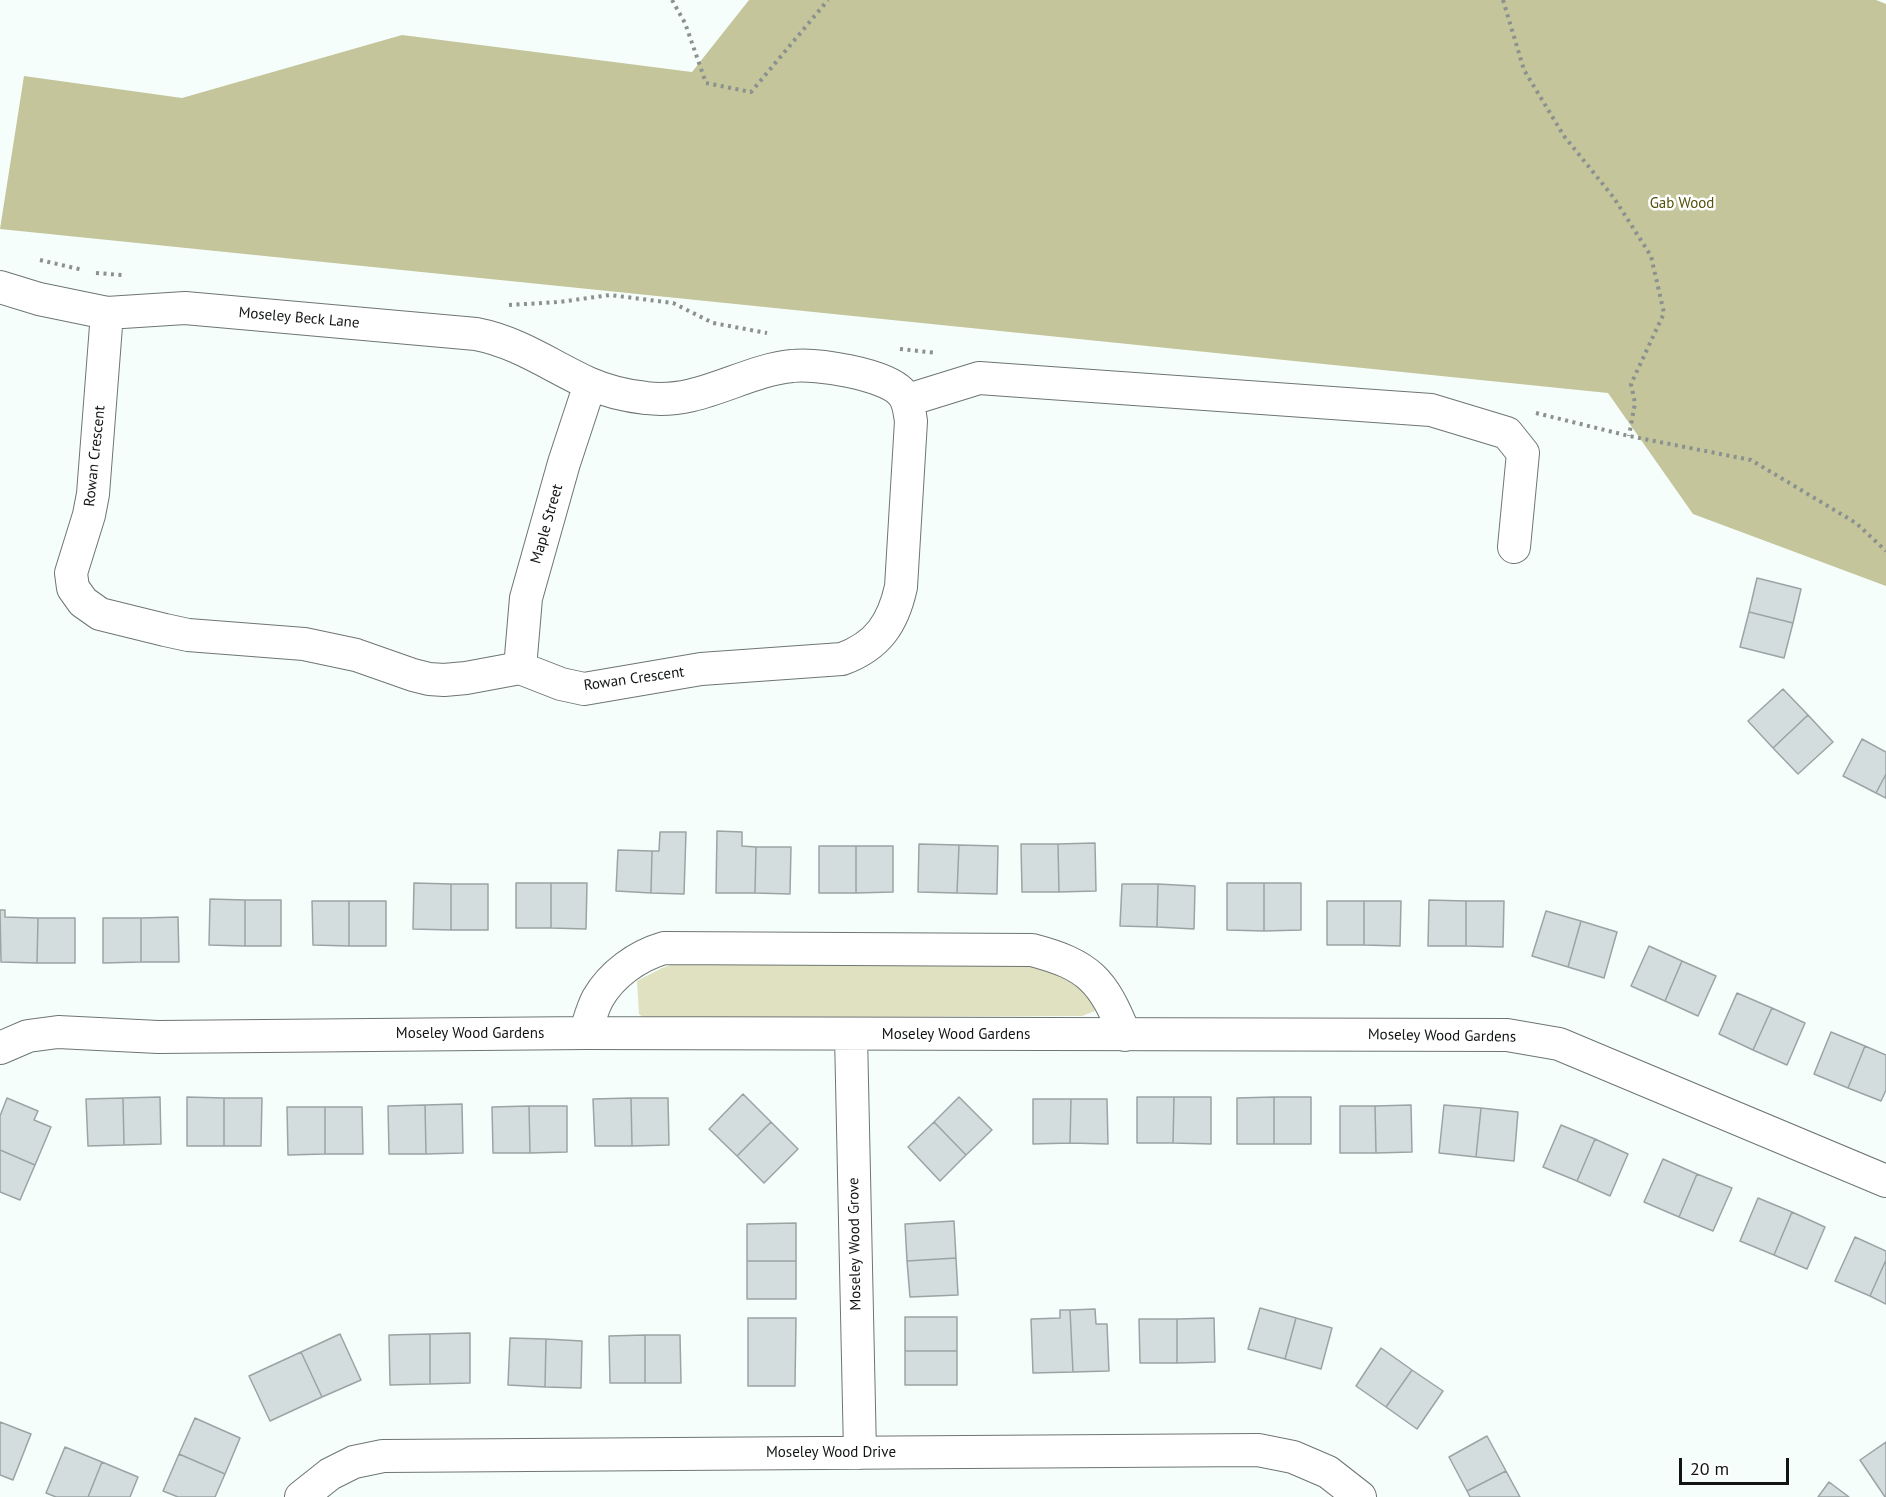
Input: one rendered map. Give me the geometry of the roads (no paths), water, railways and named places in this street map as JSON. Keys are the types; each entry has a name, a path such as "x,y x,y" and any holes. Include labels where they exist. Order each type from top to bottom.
{"street":[{"name":"Moseley Beck Lane","path":"0,287 39,299 107,313 185,308 476,334 516,345 590,384"},
{"name":"Rowan Crescent","path":"107,313 93,494 71,573 73,588 83,602 100,614 165,630 304,644 356,655 429,679 466,678 519,668 561,684 584,689 701,669 842,659 853,655 869,645 887,626 896,609 901,587 911,421 908,400"},
{"path":"590,384 648,399 670,398 696,395 770,370 792,366 831,368 873,378 900,390 908,400 979,378 1431,410 1507,433 1524,453 1514,548"},
{"name":"Maple Street","path":"519,668 526,598 564,463 590,384"},
{"path":"585,1033 598,999 612,981 633,961 664,948 1032,950 1076,965 1096,981 1112,1002 1125,1035"},
{"name":"Moseley Wood Gardens","path":"0,1048 27,1036 58,1032 158,1036 585,1033 1507,1035 1559,1044 1886,1181"},
{"name":"Moseley Wood Grove","path":"851,1035 860,1453"},
{"name":"Moseley Wood Drive","path":"301,1497 330,1474 354,1462 383,1456 1258,1450 1293,1457 1328,1472 1360,1497"}],"park label":[{"name":"Gab Wood","path":"1682,204"}]}
